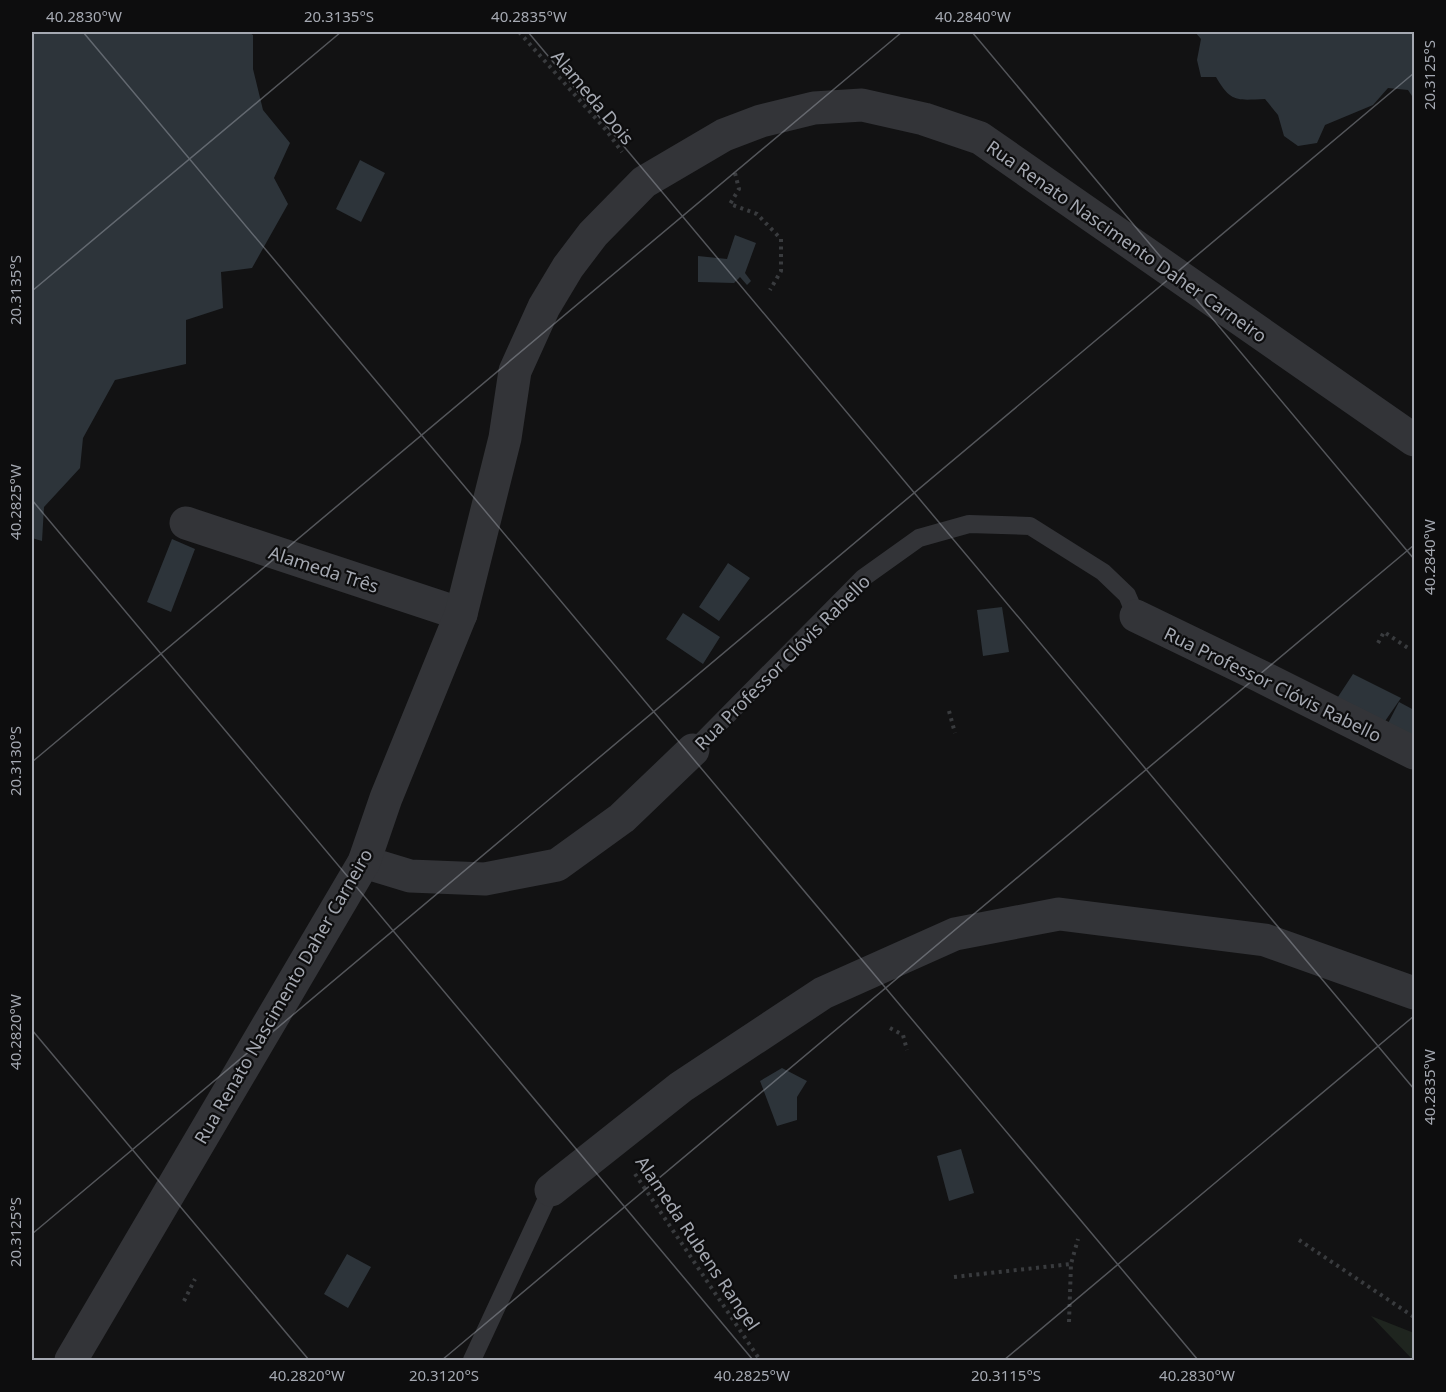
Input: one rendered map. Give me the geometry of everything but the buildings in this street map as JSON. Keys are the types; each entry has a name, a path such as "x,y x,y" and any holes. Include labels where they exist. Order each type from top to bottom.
{"street":[{"name":"Rua Renato Nascimento Daher Carneiro","path":"70,1360 364,862 386,798 461,614 505,438 515,371 544,307 568,267 593,234 644,182 724,135 761,121 814,108 862,105 924,119 980,138 1414,440"},
{"name":"Alameda Três","path":"186,523 461,614"},
{"name":"Rua Professor Clóvis Rabello","path":"1136,616 1414,753"},
{"name":"Rua Professor Clóvis Rabello","path":"364,862 410,876 485,879 557,865 622,818 693,750"},
{"path":"551,1190 681,1087 823,993 955,934 1059,914 1265,940 1414,993"}],"lane":[{"name":"Rua Professor Clóvis Rabello","path":"693,750 863,578 919,538 969,524 1030,526 1103,572 1127,596 1136,616"},
{"path":"472,1360 551,1190"}],"path":[{"name":"Alameda Dois","path":"519,32 606,130 644,182"},
{"path":"724,135 739,189 730,204 756,214 781,239 781,271 770,290"},
{"path":"1378,643 1384,633 1411,650"},
{"path":"950,711 955,734"},
{"path":"890,1028 903,1035 907,1050"},
{"name":"Alameda Rubens Rangel","path":"613,1141 760,1360"},
{"path":"1069,1322 1071,1264 1078,1239"},
{"path":"1299,1240 1414,1317"},
{"path":"954,1277 1071,1264"},
{"path":"184,1301 195,1279"}],"shaded area":[{"path":"32,32 248,32 253,35 253,69 263,110 290,143 274,178 288,204 252,268 221,272 223,308 186,320 186,364 115,380 83,438 80,468 44,507 42,541 32,538"},
{"path":"1195,32 1414,32 1414,99 1408,90 1388,88 1373,105 1325,125 1317,143 1298,146 1284,136 1278,115 1265,99 1236,98 1226,92 1216,77 1201,77 1197,60 1201,39"},
{"path":"360,160 385,173 361,222 336,209"},
{"path":"735,235 756,243 745,273 751,281 747,285 740,277 734,283 698,282 698,256 727,259"},
{"path":"172,539 195,549 171,612 147,602"},
{"path":"728,563 750,578 719,621 699,607"},
{"path":"1002,607 1009,652 983,656 977,610"},
{"path":"683,613 720,637 703,664 666,639"},
{"path":"1353,674 1401,698 1381,727 1334,703"},
{"path":"1399,702 1414,710 1414,750 1383,733"},
{"path":"782,1068 807,1081 797,1097 797,1120 777,1126 760,1081"},
{"path":"961,1149 974,1193 949,1201 937,1156"},
{"path":"347,1254 371,1267 348,1308 324,1294"},
{"path":"1371,1316 1414,1333 1414,1360 1413,1360"}]}
